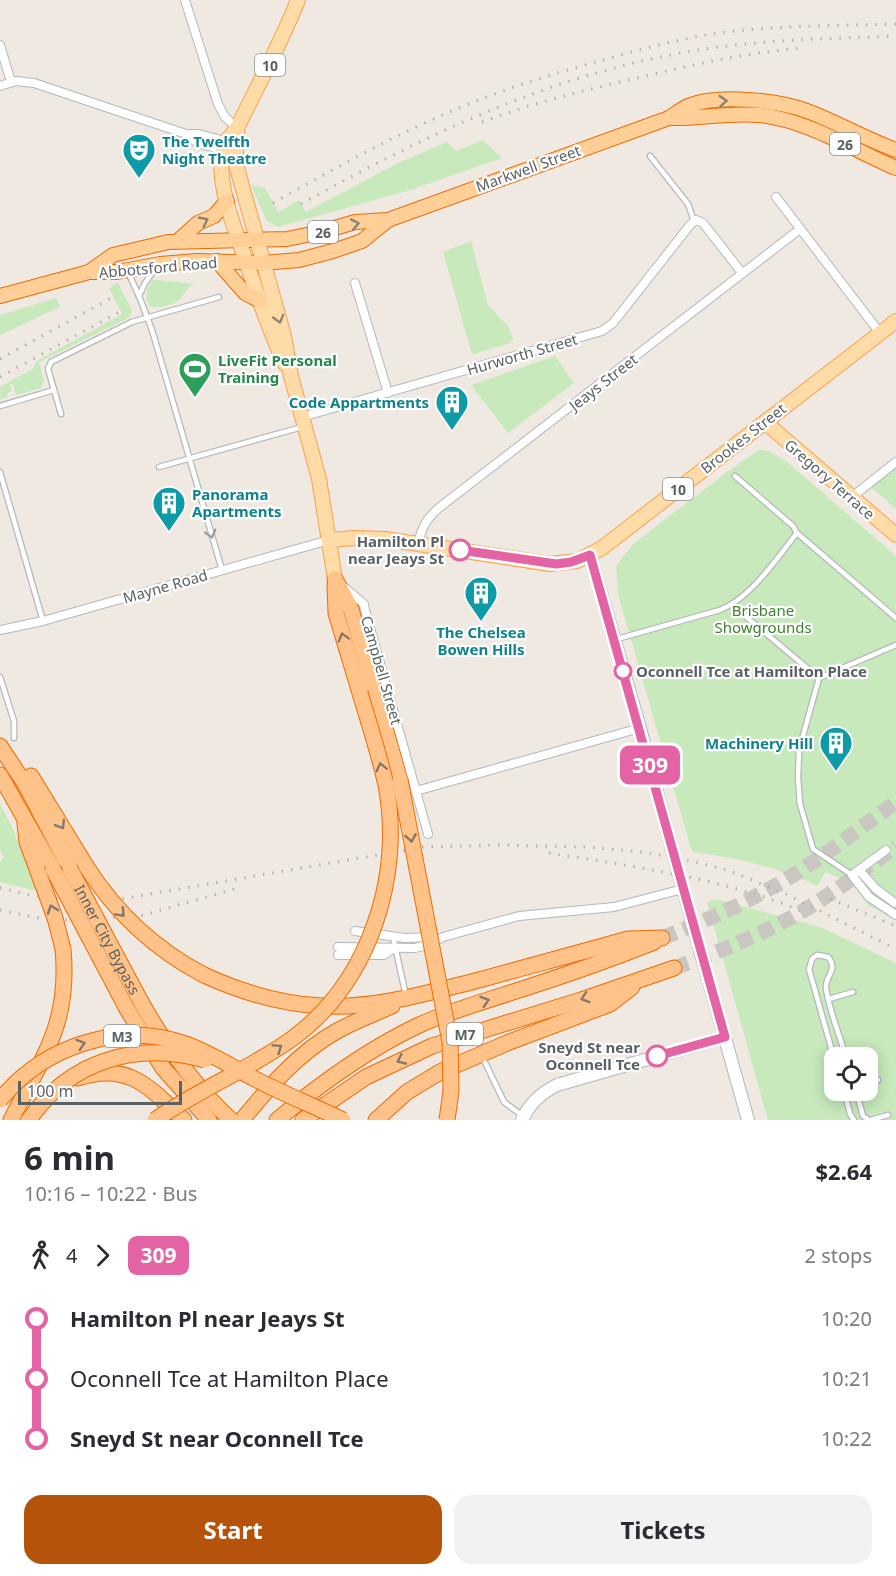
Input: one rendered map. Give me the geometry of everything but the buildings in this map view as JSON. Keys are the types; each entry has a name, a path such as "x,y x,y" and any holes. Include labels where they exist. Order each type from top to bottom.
{"highway":[{"name":"Markwell Street","path":"240,241 287,239 355,222 388,220 669,118 689,106 726,100 766,101 797,107 896,150"},
{"name":"Markwell Street","path":"669,118 693,119 746,114 793,122 818,131 896,168"},
{"path":"178,240 198,223 214,216 227,201"},
{"name":"Markwell Street","path":"263,262 289,261 333,251 362,241 388,220"},
{"name":"Abbotsford Road","path":"89,272 113,255 150,245 178,240 240,241"},
{"path":"217,261 245,293 260,301"},
{"name":"Abbotsford Road","path":"0,296 89,272 160,264 217,261 263,262"},
{"path":"335,579 336,613 402,790 447,1024 451,1075 447,1120"},
{"path":"155,1120 295,1037 331,1003 346,984 364,952 384,893 390,832 386,787 367,691"},
{"name":"Inner City Bypass","path":"0,746 13,764 70,869 163,1068 209,1120"},
{"path":"13,764 29,773 86,866 114,905 138,930 179,961 204,975 258,996 300,1004 343,1005 407,999"},
{"name":"Inner City Bypass","path":"0,775 25,817 45,869 134,1006 157,1032 180,1065 231,1120"},
{"path":"11,1120 52,1040 64,997 64,967 59,932 45,869"},
{"name":"M7","path":"277,1120 337,1072 417,1026 469,1006 608,960 663,938 628,939 407,999"},
{"name":"M7","path":"303,1120 366,1077 432,1046 674,968"},
{"path":"376,1120 416,1086 440,1072 610,1004 641,980"},
{"path":"242,1120 272,1083 314,1046 348,1025 407,999"},
{"name":"M3","path":"0,1100 20,1079 46,1060 79,1045 116,1037 145,1036 184,1043 221,1058 255,1079 343,1120"},
{"path":"31,1120 54,1091 76,1075 104,1061 127,1055 151,1052 189,1056 255,1079"},
{"path":"31,1120 47,1097 62,1085 85,1075 108,1072 143,1083 161,1096 184,1120"}],"main road":[{"name":"10","path":"230,147 298,0"},
{"path":"230,147 222,170 227,201 273,340 291,376"},
{"path":"230,147 284,336 291,376 322,490 335,579"},
{"name":"Brookes Street","path":"590,555 605,546 896,321"},
{"name":"Gregory Terrace","path":"765,422 896,535"},
{"name":"10","path":"329,540 373,538 556,564 571,562 590,555"},
{"path":"590,555 748,1120"},
{"path":"523,1118 538,1097 557,1085 725,1037"}],"street":[{"path":"185,0 218,104 225,117 237,128"},
{"path":"0,45 11,82"},
{"path":"0,86 11,82 34,82 186,134 197,143 230,147"},
{"path":"776,197 880,333"},
{"path":"694,221 702,221 742,273"},
{"name":"Hurworth Street","path":"304,421 388,393 606,329 694,221"},
{"name":"Jeays Street","path":"418,544 425,521 440,507 800,229"},
{"path":"355,283 388,393"},
{"path":"852,497 896,462"},
{"name":"Mayne Road","path":"0,630 42,621 329,540"},
{"name":"Campbell Street","path":"335,579 364,604 428,834"},
{"path":"416,791 640,728"},
{"path":"855,872 886,850"},
{"path":"855,872 895,903"},
{"path":"855,872 869,897 896,915"},
{"path":"338,951 423,947 443,937 519,916 614,907 682,887"},
{"path":"356,931 393,936 443,937"}],"lane":[{"path":"650,156 688,204 694,221"},
{"path":"139,296 145,283 160,264"},
{"path":"127,269 147,317 222,570"},
{"path":"61,414 48,369 49,364 132,322 219,297"},
{"path":"0,406 54,390"},
{"path":"159,467 304,421"},
{"path":"0,472 42,621"},
{"path":"735,476 793,526 797,534 896,618"},
{"path":"614,640 720,610 732,604 748,591 797,534"},
{"path":"732,604 819,678"},
{"path":"819,678 896,645"},
{"path":"0,677 14,721 14,738"},
{"path":"819,678 800,750 798,778 800,804 813,849 855,872"},
{"path":"393,936 407,999"},
{"path":"831,1047 809,969 812,959 818,955 828,957 832,964 832,973 826,981 827,990 843,1047"},
{"path":"829,999 853,992"},
{"path":"481,1054 504,1102 523,1118"},
{"path":"847,1101 854,1120"},
{"path":"858,1101 863,1116 870,1120 888,1115"},
{"path":"849,1120 850,1114"}],"green space":[{"path":"483,140 502,158 407,191 278,227 267,221 251,185 265,188 278,212 299,200 306,212 398,163 447,142 456,151"},
{"path":"471,241 488,305 509,327 513,339 510,343 474,354 471,351 443,252"},
{"path":"153,280 194,284 175,303 153,307 147,303 146,296"},
{"path":"118,283 132,310 130,317 39,362 44,381 41,388 16,395 13,384 10,384 12,390 7,394 8,397 0,399 0,387 34,368 35,362 122,314 109,288"},
{"path":"56,298 60,307 0,335 0,315"},
{"path":"555,356 574,383 508,433 471,385"},
{"name":"Brisbane Showgrounds","path":"759,450 769,451 787,462 896,556 896,920 868,905 850,882 825,872 818,886 756,864 692,852 618,594 616,566 634,543"},
{"path":"896,467 896,509 871,487"},
{"path":"0,804 13,829 37,891 0,882 0,863 3,857 0,849"},
{"path":"716,899 820,927 896,963 896,1120 768,1120 707,902"}],"tunnel":[{"path":"662,938 730,909 795,874 896,802"},
{"path":"674,968 741,942 796,915 840,887 896,846"}],"railway":[{"path":"273,203 375,147 438,117 496,93 576,68 692,37 753,29 896,24"},
{"path":"301,204 389,157 480,115 526,96 621,66 726,46 896,36"},
{"path":"482,122 559,97 657,73 738,56 800,48"},
{"path":"0,359 113,297"},
{"path":"0,377 121,311"},
{"path":"0,888 55,898 121,899 424,847 495,845 587,847 642,852 730,871 784,893 896,949"},
{"path":"549,853 711,882 803,912"},
{"path":"0,910 43,919 64,920 140,916 238,888"},
{"path":"830,899 896,926"}],"bus line":[{"name":"309","path":"460,550 556,564 577,561 590,555 725,1037 657,1056"}],"place":[{"name":"The Twelfth Night Theatre","path":"139,179"},
{"name":"LiveFit Personal Training","path":"195,398"},
{"name":"Code Appartments","path":"452,431"},
{"name":"Panorama Apartments","path":"169,532"},
{"name":"Hamilton Pl near Jeays St","path":"460,550"},
{"name":"The Chelsea Bowen Hills","path":"481,622"},
{"name":"Oconnell Tce at Hamilton Place","path":"623,671"},
{"name":"Machinery Hill","path":"836,772"},
{"name":"Sneyd St near Oconnell Tce","path":"657,1056"}]}
